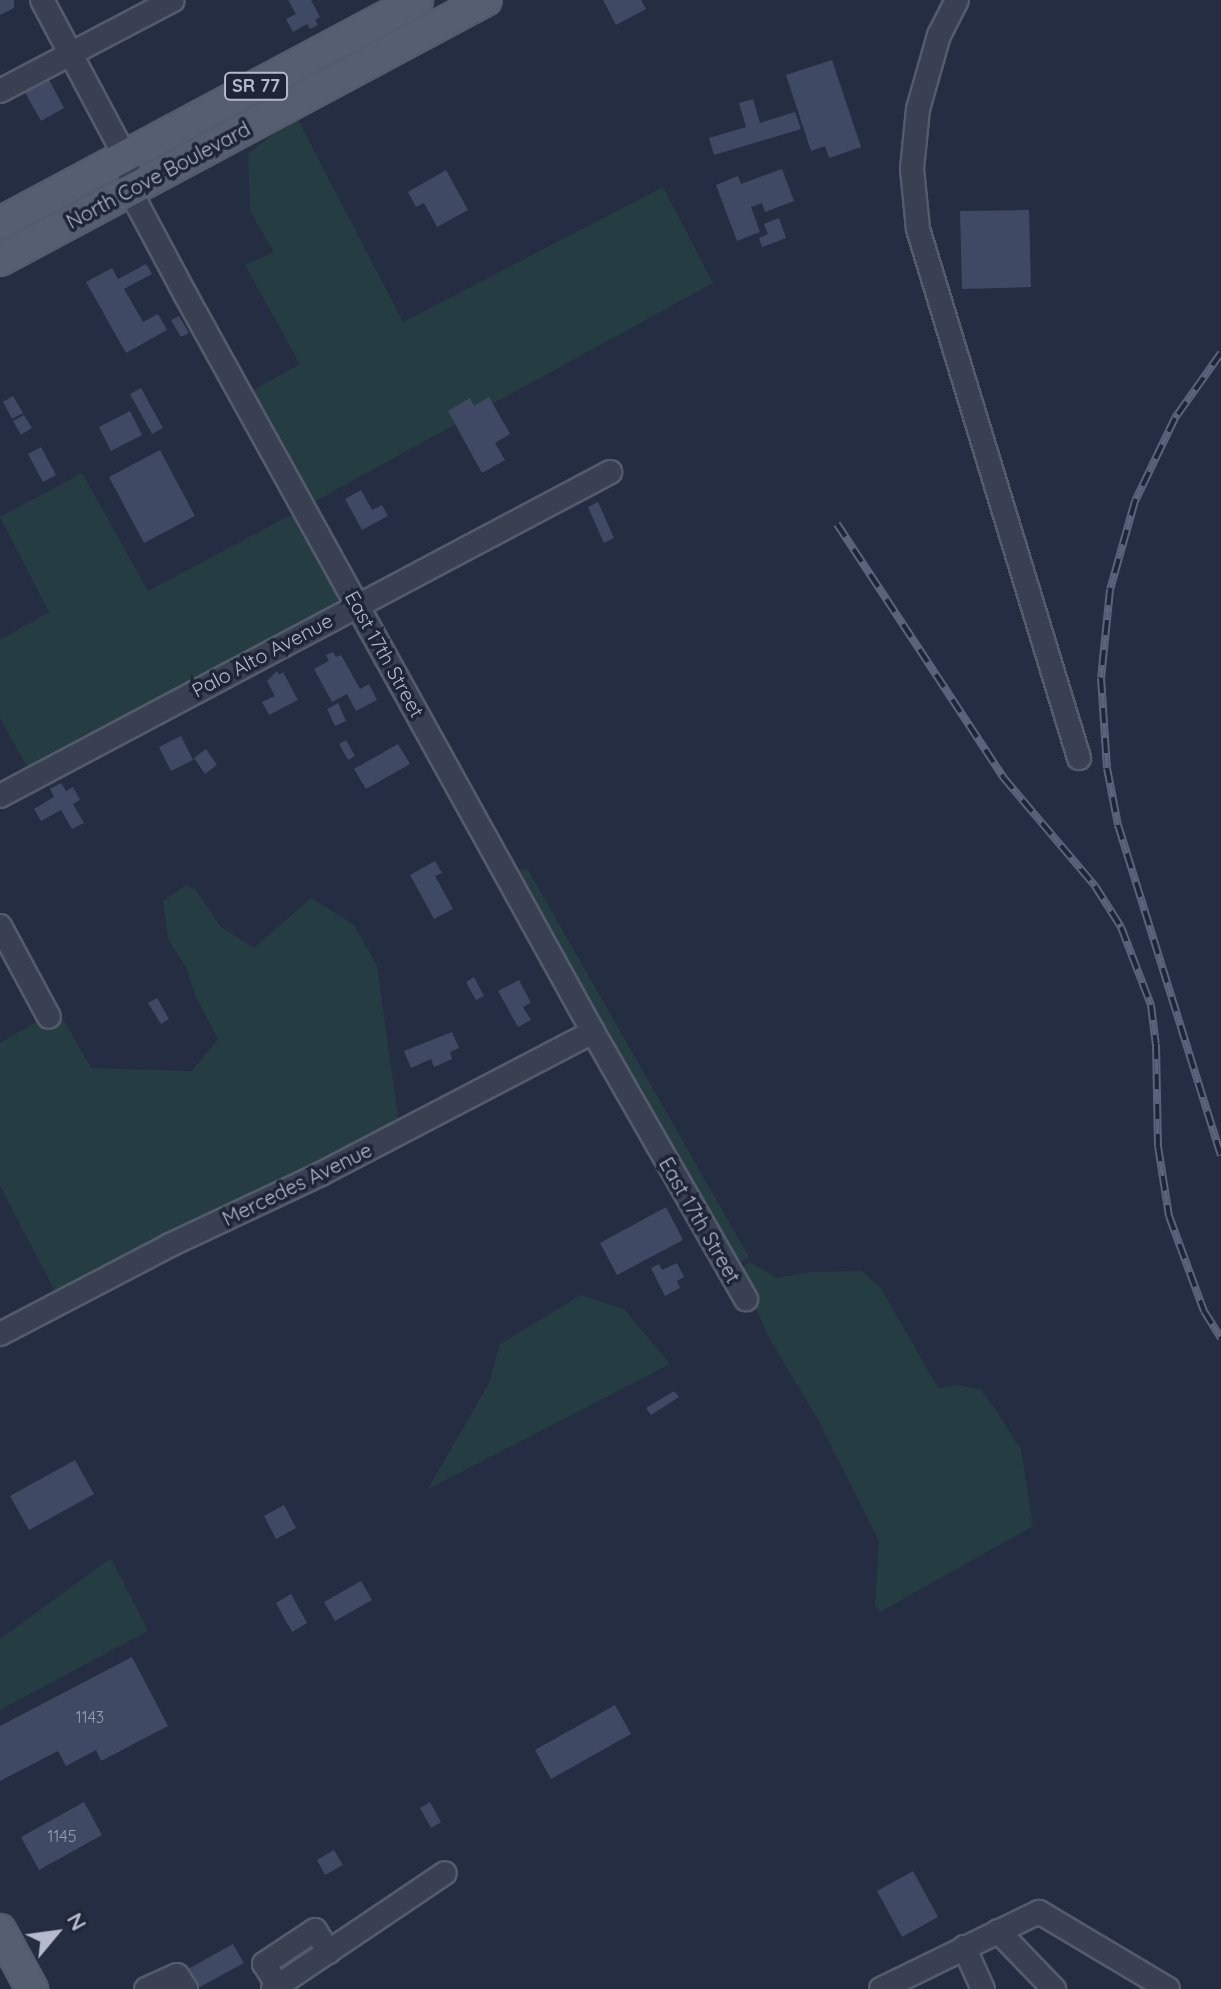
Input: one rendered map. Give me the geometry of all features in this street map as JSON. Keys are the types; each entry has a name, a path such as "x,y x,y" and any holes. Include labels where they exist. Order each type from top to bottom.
{"main road":[{"name":"North Cove Boulevard","path":"0,223 417,0"},
{"name":"North Cove Boulevard","path":"0,260 486,0"},
{"path":"0,1930 32,1989"}],"street":[{"name":"East 17th Street","path":"42,0 125,156 137,204 185,294 593,1032 746,1299"},
{"path":"0,91 72,56 173,0"},
{"path":"957,0 939,35 918,109 912,169 918,229 1079,758"},
{"name":"Palo Alto Avenue","path":"0,796 610,472"},
{"path":"0,926 49,1017"},
{"name":"Mercedes Avenue","path":"0,1334 170,1245 321,1174 593,1032"},
{"path":"276,1987 445,1873"},
{"path":"881,1989 1039,1912 1168,1989"},
{"path":"998,1931 1054,1989"},
{"path":"964,1947 983,1989"},
{"path":"146,1989 177,1975 186,1989"}],"shaded area":[{"path":"296,116 403,322 663,187 713,283 312,503 250,392 300,364 245,265 274,252 250,211 248,154"},
{"path":"82,473 148,591 296,512 346,601 30,772 0,718 0,640 49,612 0,517"},
{"path":"527,868 749,1257 737,1264 515,871"},
{"path":"186,885 196,890 220,926 254,948 311,898 354,925 377,966 399,1124 57,1295 0,1186 0,1043 40,1020 44,1028 60,1020 58,1010 91,1068 192,1071 218,1039 195,995 186,967 168,939 163,901"},
{"path":"749,1262 777,1278 811,1272 862,1271 882,1290 938,1388 958,1385 981,1390 998,1413 1021,1450 1033,1526 880,1612 875,1605 879,1541 817,1418 769,1338 739,1271"},
{"path":"581,1295 624,1309 670,1364 428,1489 489,1383 500,1344"},
{"path":"111,1558 148,1631 0,1710 0,1639"}],"building":[{"path":"0,0 14,0 14,8 0,15"},
{"path":"288,0 311,0 320,17 315,20 318,25 310,29 307,24 293,32 286,19 296,14"},
{"path":"603,0 641,0 646,9 616,25"},
{"path":"832,60 861,147 829,158 825,146 811,151 786,75"},
{"path":"45,72 64,108 41,121 21,85"},
{"path":"753,99 760,123 795,112 801,129 714,155 709,138 746,127 739,103"},
{"path":"782,169 794,201 765,212 762,203 751,207 760,232 737,241 716,185 738,176 741,184"},
{"path":"446,170 468,210 437,227 424,203 416,207 408,192"},
{"path":"1029,210 1031,287 962,289 960,211"},
{"path":"779,218 786,238 762,247 759,238 768,234 764,224"},
{"path":"146,264 152,274 124,289 143,322 158,314 167,330 126,353 86,282 112,268 118,279"},
{"path":"179,316 189,333 181,337 171,320"},
{"path":"141,388 163,428 152,434 130,394"},
{"path":"13,396 23,413 12,419 3,402"},
{"path":"489,397 510,434 495,443 505,460 482,473 448,411 470,398 474,406"},
{"path":"130,411 142,435 111,451 99,427"},
{"path":"24,415 32,428 21,435 13,421"},
{"path":"41,447 56,475 43,482 28,454"},
{"path":"160,450 195,516 144,543 109,477"},
{"path":"361,490 372,510 382,505 388,516 362,530 345,499"},
{"path":"598,502 614,538 604,543 588,507"},
{"path":"333,652 336,657 341,655 360,689 369,684 377,700 356,711 347,694 332,702 314,669 329,661 326,655"},
{"path":"277,671 279,675 283,672 298,700 269,715 262,702 275,696 267,681"},
{"path":"338,703 346,721 335,726 327,709"},
{"path":"181,736 193,760 171,771 159,747"},
{"path":"346,740 355,756 348,760 339,744"},
{"path":"398,744 410,764 366,789 354,769"},
{"path":"206,749 217,765 205,774 194,758"},
{"path":"61,783 66,791 73,787 80,800 73,804 84,823 72,829 61,810 41,821 34,809 54,797 50,789"},
{"path":"435,861 442,873 435,876 453,909 434,919 410,875"},
{"path":"474,977 484,996 476,1000 466,982"},
{"path":"519,980 531,1003 523,1007 531,1020 518,1027 498,991"},
{"path":"157,998 169,1019 161,1024 148,1003"},
{"path":"452,1032 459,1048 450,1052 452,1059 434,1067 431,1059 411,1068 404,1051"},
{"path":"666,1207 683,1240 617,1275 600,1243"},
{"path":"677,1263 684,1277 677,1281 680,1288 665,1296 651,1268 659,1264 662,1270"},
{"path":"674,1391 679,1397 651,1415 646,1408"},
{"path":"75,1460 94,1494 29,1530 10,1496"},
{"path":"284,1505 296,1528 276,1539 264,1516"},
{"path":"361,1581 372,1600 335,1621 324,1602"},
{"path":"291,1594 307,1623 292,1632 276,1603"},
{"path":"132,1657 168,1726 101,1761 96,1750 66,1766 58,1751 0,1781 0,1726"},
{"path":"615,1705 631,1734 551,1779 535,1750"},
{"path":"84,1802 102,1835 39,1870 21,1837"},
{"path":"430,1802 441,1822 431,1828 420,1808"},
{"path":"334,1850 343,1865 325,1875 317,1860"},
{"path":"913,1871 938,1917 902,1937 877,1891"},
{"path":"233,1944 244,1963 198,1988 188,1969"}],"railway":[{"path":"1221,353 1175,418 1135,501 1110,590 1101,678 1107,768 1118,825 1221,1155"},
{"path":"837,524 1003,777 1095,886 1121,927 1151,1005 1156,1044 1158,1146 1169,1216 1204,1311 1221,1338"}]}
